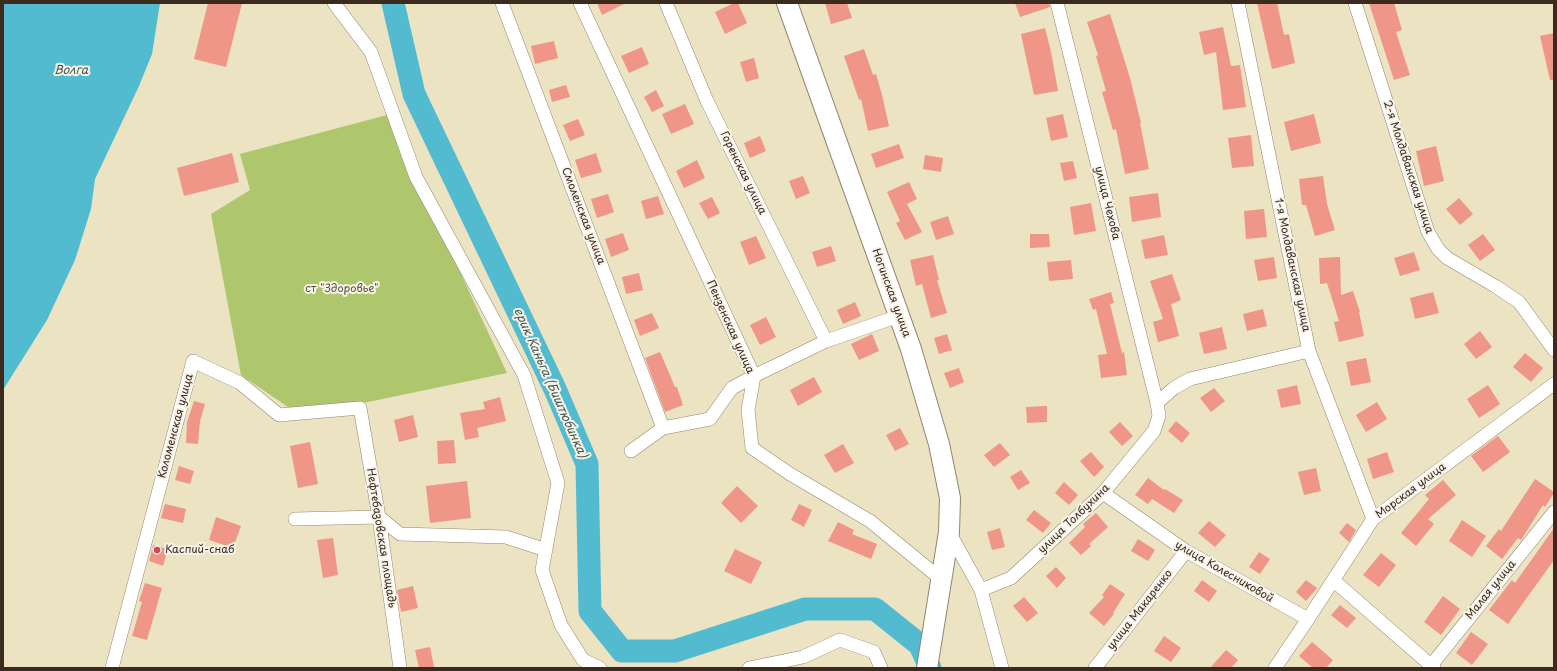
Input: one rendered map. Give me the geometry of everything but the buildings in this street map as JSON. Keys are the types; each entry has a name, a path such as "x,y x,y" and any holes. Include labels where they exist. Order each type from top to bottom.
{"main road":[{"name":"Ногинская улица","path":"787,3 911,349 939,444 950,498 948,532 927,668"}],"street":[{"path":"334,3 371,52 416,177 524,375 558,484 542,570 561,625 583,660 600,668"},
{"name":"Смоленская улица","path":"502,3 663,428"},
{"name":"Пензенская улица","path":"580,3 754,376 748,410 752,448 790,474 870,521 940,585"},
{"name":"Горенская улица","path":"666,3 707,101 826,341"},
{"name":"улица Чехова","path":"1057,3 1157,403"},
{"name":"1-я Молдаванская улица","path":"1238,3 1309,351 1373,519"},
{"name":"2-я Молдаванская улица","path":"1355,3 1428,232 1438,249 1447,258 1519,302 1554,350"},
{"path":"631,451 663,428 710,419 732,388 754,376 826,341 899,316"},
{"path":"1157,403 1174,388 1190,379 1309,351"},
{"name":"Коломенская улица","path":"112,668 193,361 240,383 279,415 360,408"},
{"name":"Морская улица","path":"1275,668 1373,519 1554,384"},
{"name":"улица Толбухина","path":"981,590 1011,578 1103,493 1154,431 1158,416 1157,403"},
{"name":"Нефтебазовская площадь","path":"360,408 379,517 400,668"},
{"name":"улица Колесниковой","path":"1103,493 1186,551 1308,619"},
{"name":"Малая улица","path":"1432,667 1554,512"},
{"path":"295,519 379,517 400,534 506,537 546,550"},
{"path":"948,532 981,590 1002,668"},
{"name":"улица Макаренко","path":"1095,668 1186,551"},
{"path":"1333,580 1432,667"},
{"path":"749,668 803,657 840,640 874,652 880,668"}],"green space":[{"name":"ст \"Здоровье\"","path":"387,115 507,373 301,416 241,375 211,214 250,190 240,154"}],"water":[{"name":"Волга","path":"3,3 160,3 152,54 139,86 95,179 91,209 75,260 47,320 3,390"}],"waterway":[{"name":"ерик Каньга (Биштюбинка)","path":"393,3 414,94 555,389 587,464 590,611 622,651 675,651 805,609 875,609 920,645 930,668"}],"place":[{"name":"Каспий-снаб","path":"157,550"}]}
